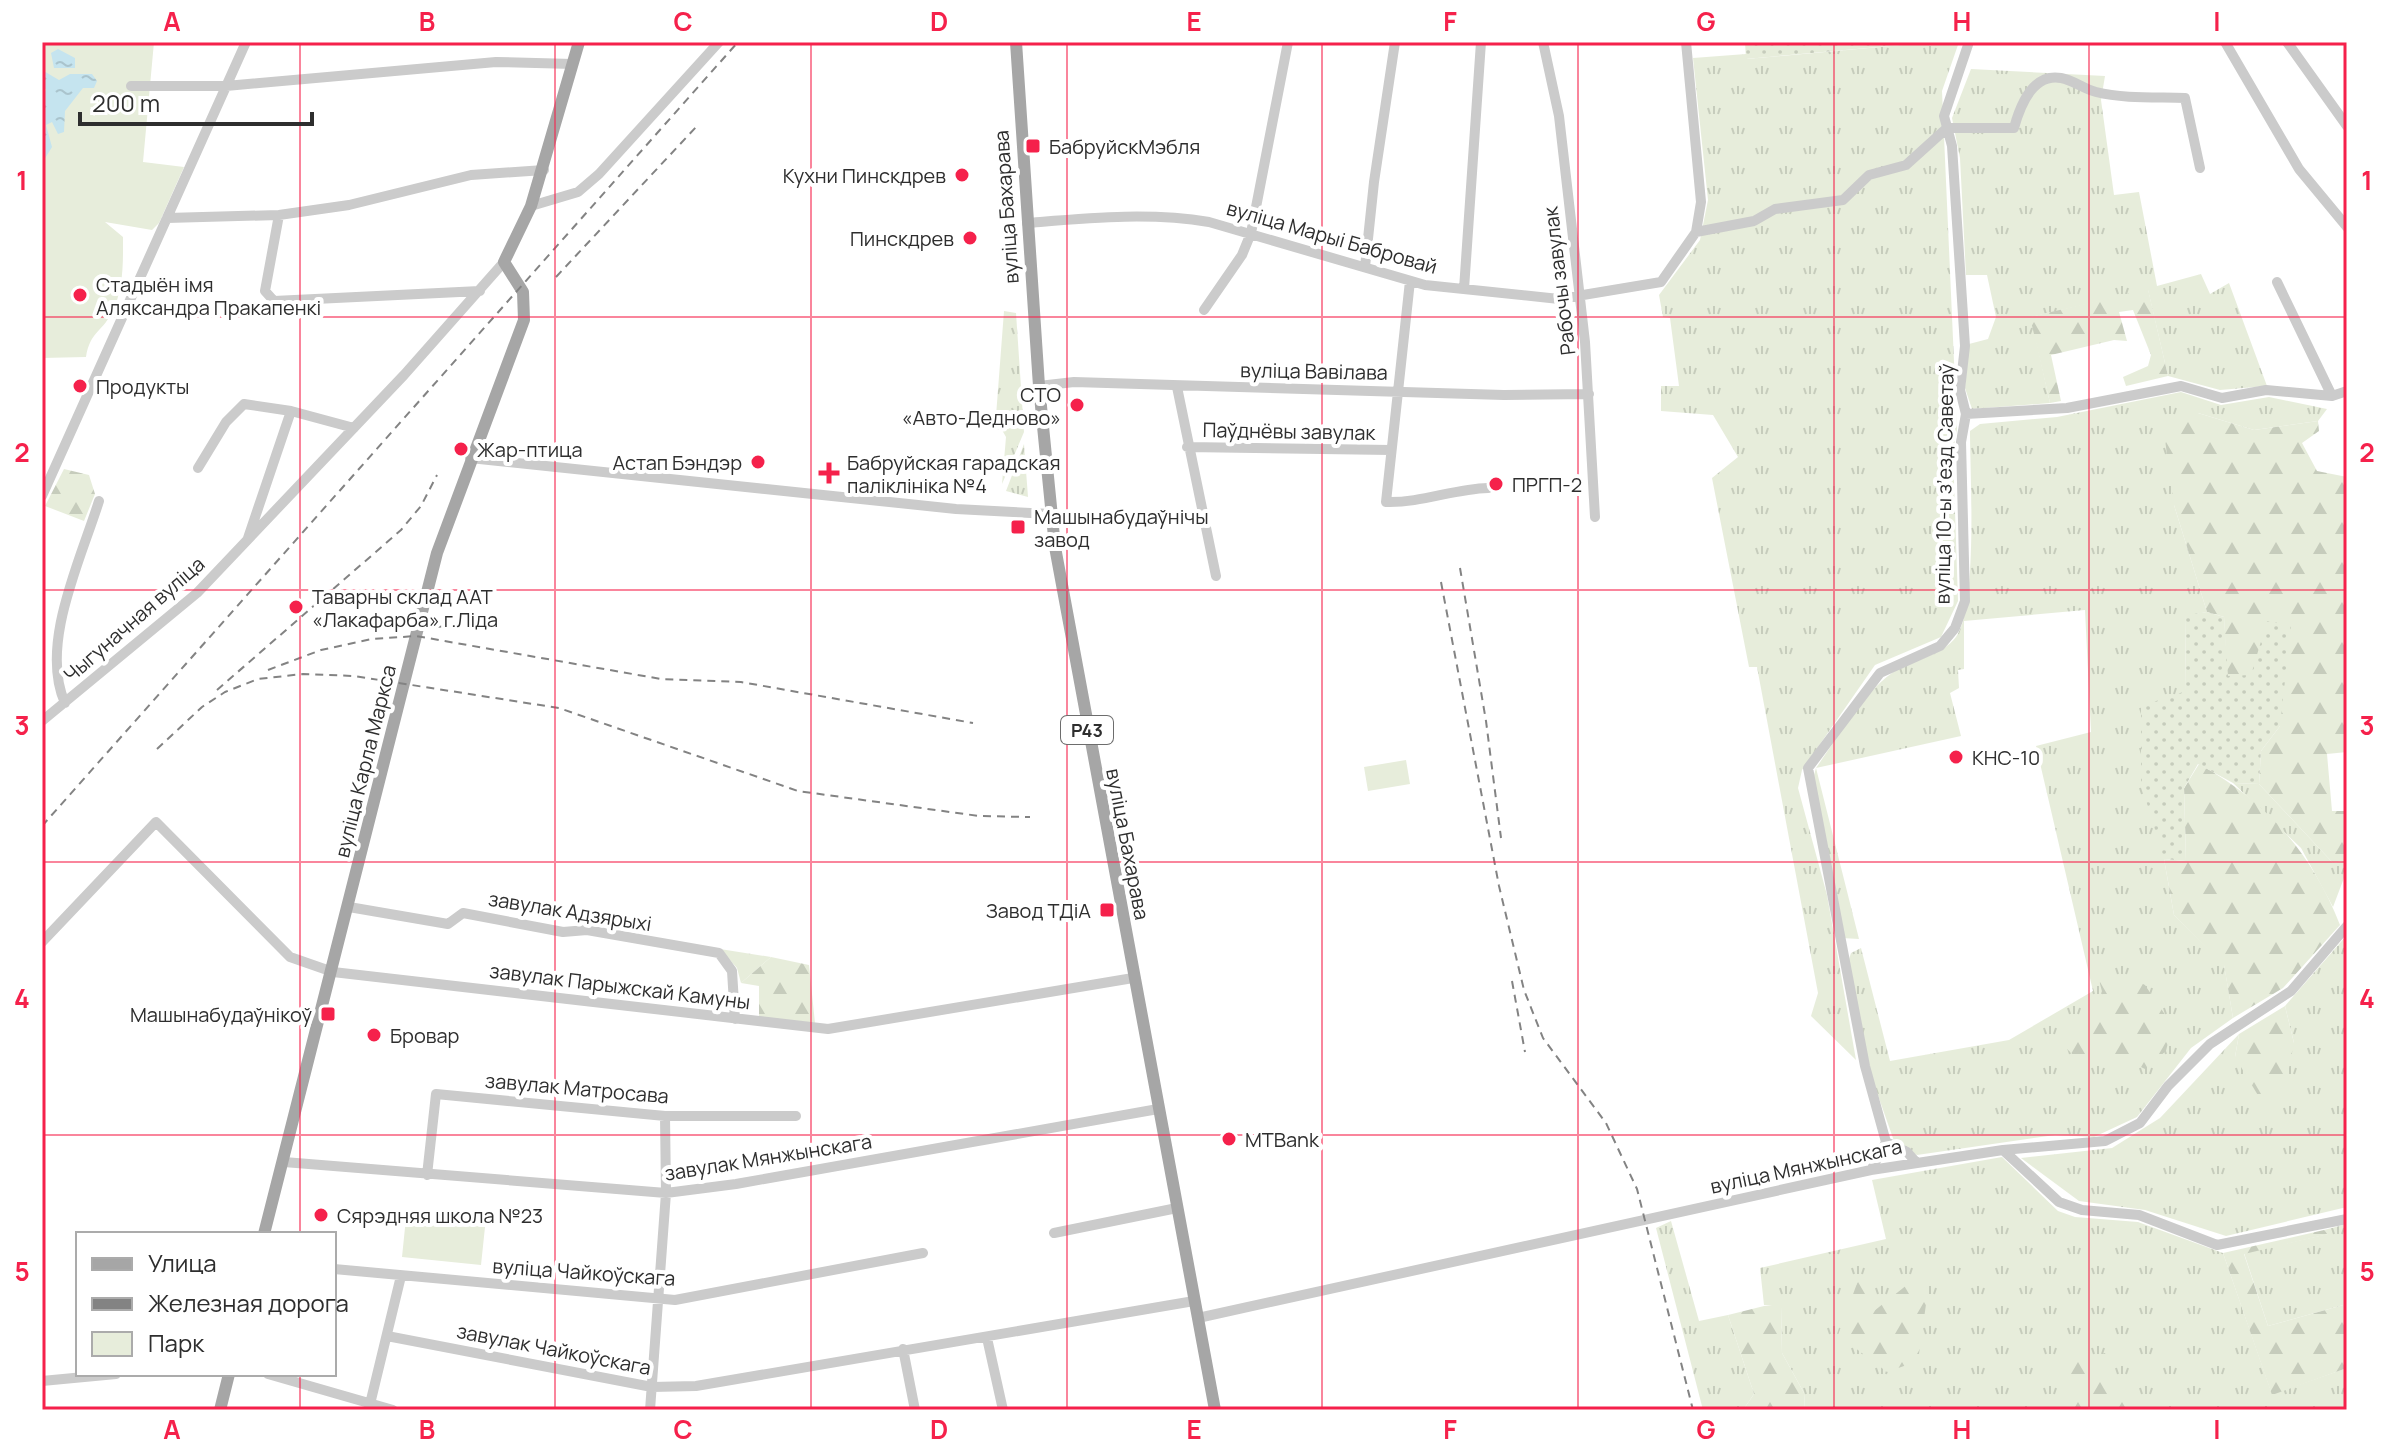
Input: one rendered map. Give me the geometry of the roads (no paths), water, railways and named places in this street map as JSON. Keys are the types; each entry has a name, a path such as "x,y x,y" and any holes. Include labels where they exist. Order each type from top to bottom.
{"main road":[{"path":"504,262 531,206 544,170 579,42"},
{"name":"вуліца Бахарава","path":"1016,42 1050,514 1069,636 1215,1410"},
{"name":"вуліца Карла Маркса","path":"265,1232 437,553 526,313 523,292 504,262"},
{"path":"220,1410 228,1376"}],"street":[{"path":"42,496 246,42"},
{"path":"531,206 578,192 599,174 719,42"},
{"path":"1204,310 1242,255 1251,233 1288,42"},
{"path":"1365,267 1395,42"},
{"path":"1464,289 1481,42"},
{"name":"Рабочы завулак","path":"1543,42 1557,100 1579,297 1589,394 1595,517"},
{"path":"1686,42 1701,202 1696,232 1754,221 1775,209 1843,200 1869,175 1906,165 1947,128 2014,128 2022,105 2035,86 2046,78 2062,78 2095,92 2185,98 2200,168"},
{"name":"вуліца 10-ы зʼезд Саветаў","path":"1886,1142 1865,1066 1808,768 1880,673 1940,646 1955,628 1965,601 1961,442 1966,414 1960,390 1965,346 1953,158 1944,116 1969,42"},
{"path":"2225,42 2299,169 2347,227"},
{"path":"2287,42 2347,126"},
{"path":"131,86 226,86 496,62 573,64"},
{"path":"167,218 279,215 349,205 471,175 544,170"},
{"path":"279,215 265,291 274,301 480,291 504,262"},
{"name":"вуліца Марыі Бабровай","path":"1027,223 1124,215 1174,216 1251,233 1410,281 1464,289 1579,297 1661,282 1696,232"},
{"name":"Паўднёвы завулак","path":"1410,281 1386,502 1415,503 1466,488 1488,488"},
{"path":"2277,282 2332,396"},
{"name":"Чыгуначная вуліца","path":"42,721 197,593 480,291"},
{"name":"вуліца Вавілава","path":"1039,386 1074,382 1177,387 1589,394"},
{"path":"1966,414 2067,408 2181,386 2222,398 2266,390 2332,396 2347,391"},
{"path":"1177,387 1216,576"},
{"path":"198,468 213,439 244,404 291,411 354,428"},
{"name":"Чыгуначная вуліца","path":"246,541 291,411"},
{"name":"Паўднёвы завулак","path":"1187,447 1391,450"},
{"path":"470,458 956,509 1050,514"},
{"path":"65,703 56,683 56,649 99,501"},
{"name":"завулак Парыжскай Камуны","path":"42,942 156,822 290,957 333,972 828,1029 1133,978"},
{"name":"завулак Адзярыхі","path":"349,907 448,924 463,913 563,932 587,930 719,953 732,971 735,1019"},
{"name":"вуліца Мянжынскага","path":"1198,1318 1871,1170 2003,1150 2105,1141 2140,1123 2168,1086 2210,1044 2291,991 2347,926"},
{"name":"завулак Матросава","path":"427,1175 436,1094 665,1116 796,1116"},
{"name":"завулак Мянжынскага","path":"284,1162 666,1193 736,1184 1158,1109"},
{"path":"650,1410 666,1193 665,1116"},
{"path":"1871,1170 1886,1142 1907,1152 1916,1162"},
{"path":"2003,1150 2059,1202 2082,1210 2139,1215 2217,1245 2347,1219"},
{"path":"1054,1233 1177,1208"},
{"name":"вуліца Чайкоўскага","path":"336,1269 675,1300 923,1253"},
{"path":"370,1404 401,1276"},
{"name":"завулак Чайкоўскага","path":"387,1336 652,1387 696,1386 1194,1301"},
{"path":"987,1338 1003,1410"},
{"path":"903,1349 915,1410"},
{"path":"42,1381 95,1376"},
{"path":"275,1376 393,1410"}],"water":[{"path":"58,49 75,58 75,68 54,68 51,53"},
{"path":"42,70 59,80 70,74 92,74 97,81 94,88 83,88 65,111 64,132 58,134 52,122 46,125 52,147 44,160 42,101 46,89 42,89"}],"railway":[{"path":"42,826 738,42"},
{"path":"556,277 697,126"},
{"path":"217,690 401,530 421,506 437,475"},
{"path":"1460,568 1486,721 1501,838"},
{"path":"1441,582 1499,886 1524,990 1543,1038 1606,1123 1637,1189 1693,1410"},
{"path":"410,628 454,626"},
{"path":"268,670 321,650 372,639 416,636 661,679 741,682 973,723"},
{"path":"157,749 202,707 225,692 258,679 303,674 354,676 559,708 798,791 979,816 1030,817"},
{"path":"1512,981 1525,1052"}],"place":[{"name":"БабруйскМэбля","path":"1033,146"},
{"name":"Кухни Пинскдрев","path":"962,175"},
{"name":"Пинскдрев","path":"970,238"},
{"name":"Стадыён імя Аляксандра Пракапенкі","path":"80,295"},
{"name":"Продукты","path":"80,386"},
{"name":"СТО «Авто-Дедново»","path":"1077,405"},
{"name":"Жар-птица","path":"461,449"},
{"name":"Астап Бэндэр","path":"758,462"},
{"name":"Бабруйская гарадская паліклініка №4","path":"829,473"},
{"name":"ПРГП-2","path":"1496,484"},
{"name":"Машынабудаўнічы завод","path":"1018,527"},
{"name":"Таварны склад ААТ «Лакафарба» г.Ліда","path":"296,607"},
{"name":"КНС-10","path":"1956,757"},
{"name":"Завод ТДіА","path":"1107,910"},
{"name":"Машынабудаўнікоў","path":"328,1014"},
{"name":"Бровар","path":"374,1035"},
{"name":"MTBank","path":"1229,1139"},
{"name":"Сярэдняя школа №23","path":"321,1215"}]}
